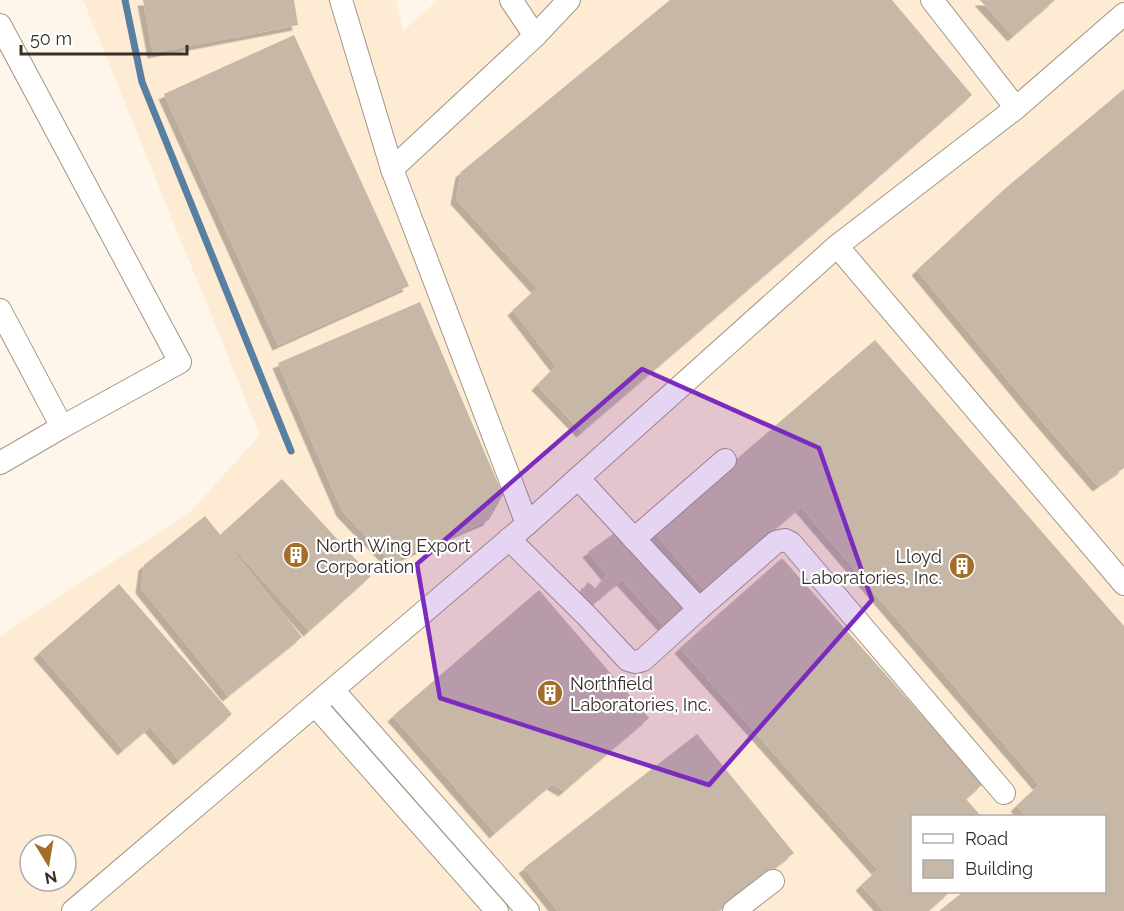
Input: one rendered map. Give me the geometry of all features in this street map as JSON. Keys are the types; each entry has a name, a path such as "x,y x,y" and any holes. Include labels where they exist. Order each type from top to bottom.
{"street":[{"path":"341,0 392,169 527,524"},
{"path":"510,0 535,36"},
{"path":"392,169 535,36 569,0"},
{"path":"932,0 1016,108"},
{"path":"73,911 527,524 837,246 1016,108 1124,14"},
{"path":"0,25 180,362 0,463"},
{"path":"837,246 1124,584"},
{"path":"0,310 62,427"},
{"path":"634,539 725,460"},
{"path":"578,478 699,609"},
{"path":"509,539 587,615 628,660 635,662 643,660 776,542 785,540 791,543 1004,793"},
{"path":"333,690 528,911"},
{"path":"315,705 497,911"},
{"path":"734,911 773,881"}],"highlighted area":[{"path":"642,369 819,448 872,600 709,785 440,698 417,564"}],"shaded area":[{"path":"83,0 396,0 403,31 438,0 1124,0 1124,911 0,911 0,637 190,512 260,435"}],"building":[{"path":"143,0 294,0 298,25 153,53"},
{"path":"670,0 892,0 972,95 582,432 537,385 556,366 513,310 537,288 456,199 461,172"},
{"path":"980,0 1055,0 1013,36"},
{"path":"294,35 409,286 278,345 164,94"},
{"path":"1124,89 1124,468 1098,486 917,270 1007,187"},
{"path":"420,302 503,495 489,520 391,562 342,511 278,363"},
{"name":"Lloyd Laboratories, Inc.","path":"875,340 1124,626 1124,911 939,911 962,893 1106,893 1106,815 1025,815 1016,806 1039,785 801,507 704,590 653,531"},
{"name":"North Wing Export Corporation","path":"282,479 371,576 309,631 221,534"},
{"path":"205,516 302,637 228,696 141,588 144,565"},
{"path":"617,531 685,612 664,626 622,580 593,604 580,594 588,582 596,589 607,575 588,552"},
{"path":"782,558 983,784 966,799 980,815 911,815 911,893 949,893 928,911 884,911 861,885 878,870 680,648"},
{"path":"119,584 232,714 179,760 150,727 123,750 39,653"},
{"name":"Northfield Laboratories, Inc.","path":"539,590 649,718 564,791 552,784 495,833 393,716"},
{"path":"697,734 794,853 718,911 558,911 524,868"}],"waterway":[{"path":"125,0 142,82 291,451"}],"place":[{"name":"North Wing Export Corporation","path":"296,555"},
{"name":"Lloyd Laboratories, Inc.","path":"962,566"},
{"name":"Northfield Laboratories, Inc.","path":"550,693"}]}
